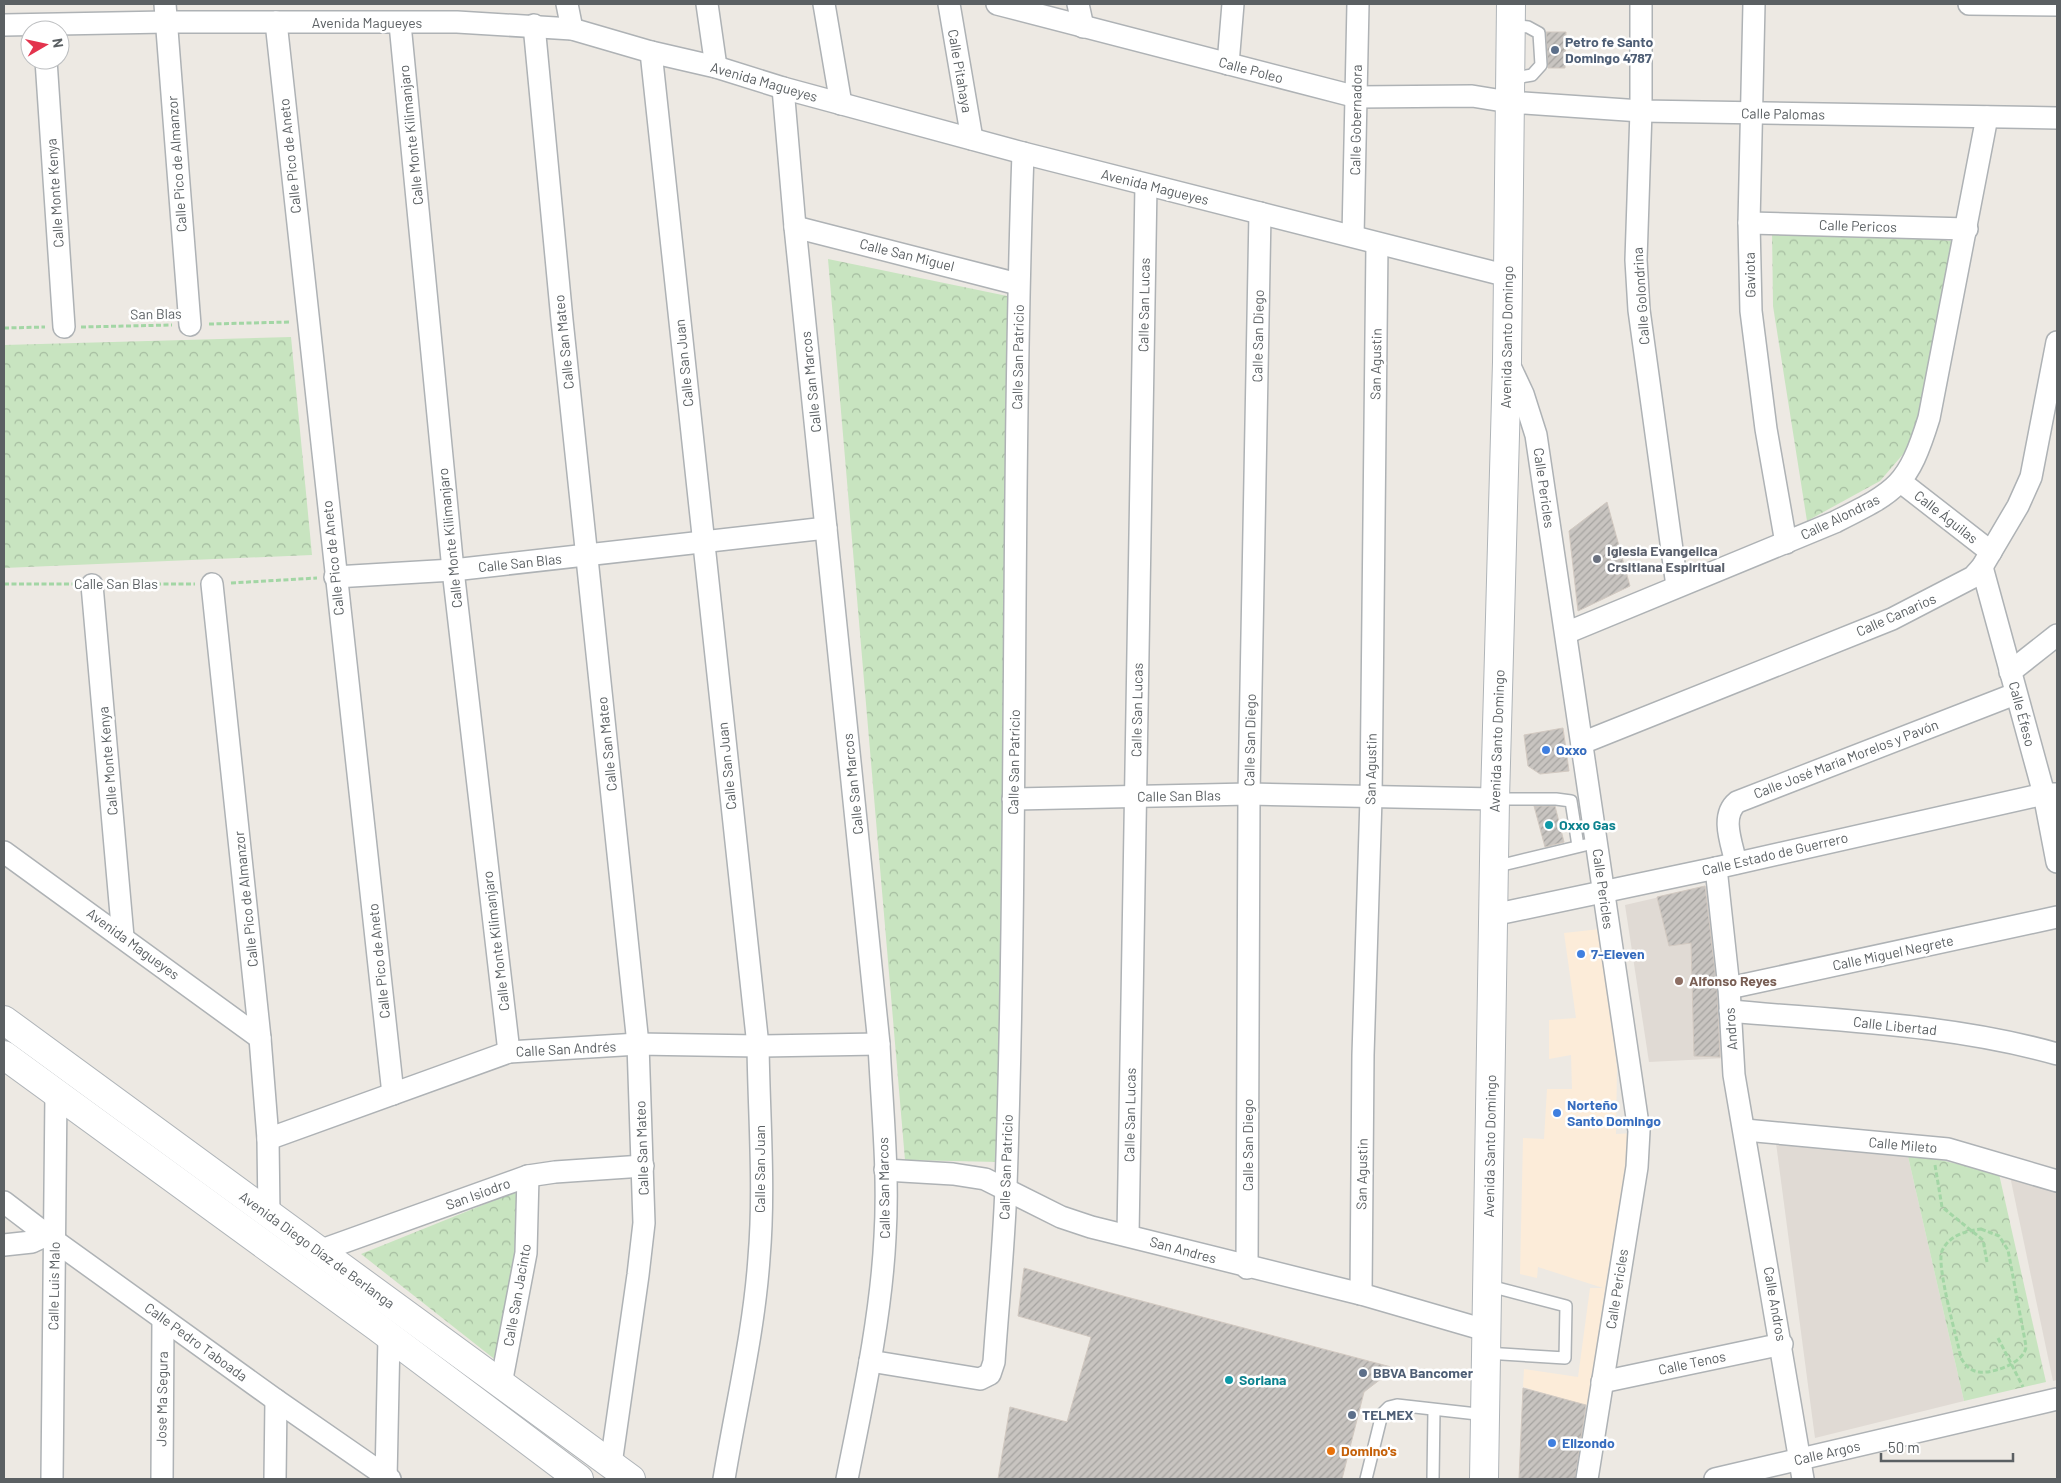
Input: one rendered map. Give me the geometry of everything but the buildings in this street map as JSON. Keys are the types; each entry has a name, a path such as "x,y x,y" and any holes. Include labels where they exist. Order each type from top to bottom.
{"main road":[{"name":"Avenida Santo Domingo","path":"1484,1479 1495,799 1508,362 1511,14"},
{"name":"Avenida Diego Díaz de Berlanga","path":"4,1020 621,1472"},
{"name":"Avenida Diego Díaz de Berlanga","path":"4,1055 389,1337 579,1479"}],"street":[{"path":"568,4 572,29"},
{"path":"706,4 716,67"},
{"path":"824,4 841,104"},
{"name":"Calle Pitahaya","path":"949,4 972,139"},
{"name":"Calle Poleo","path":"997,4 1357,97 1472,96 1510,90"},
{"path":"1078,4 1083,27"},
{"path":"1228,64 1233,4"},
{"name":"Calle Gobernadora","path":"1353,236 1358,4"},
{"name":"Calle Golondrina","path":"1641,4 1641,111 1636,260 1639,310 1677,586"},
{"name":"Gaviota","path":"1754,4 1749,223 1751,311 1757,367 1786,543"},
{"path":"1969,4 2057,5"},
{"name":"Avenida Magueyes","path":"4,25 43,19 166,13 276,22 310,14 400,24 455,13 572,29 651,52 716,67 783,88 1023,153 1508,276"},
{"name":"Calle Pico de Almanzor","path":"166,13 190,325"},
{"name":"Calle Pico de Aneto","path":"276,22 335,577 394,1094"},
{"name":"Calle Monte Kilimanjaro","path":"400,24 453,570 509,1052"},
{"name":"Calle San Mateo","path":"534,25 638,1044 644,1223 621,1472"},
{"name":"Calle San Juan","path":"651,52 758,1046 761,1184 759,1258 752,1318 724,1479"},
{"name":"Calle Monte Kenya","path":"47,70 64,327"},
{"name":"Calle San Marcos","path":"783,88 795,227 879,1044 885,1170 884,1245 870,1361 847,1479"},
{"name":"Calle Palomas","path":"1510,90 1641,111 2057,118"},
{"name":"Calle Alondras","path":"1566,632 1786,543 1871,504 1902,482 1919,450 1930,418 1987,117"},
{"name":"Calle San Patricio","path":"870,1361 980,1379 990,1374 993,1370 1006,1189 1013,799 1018,284 1023,153"},
{"name":"Calle San Lucas","path":"1128,1235 1146,185"},
{"name":"Calle San Diego","path":"1247,1268 1249,794 1260,213"},
{"name":"Calle Pericos","path":"1749,223 1967,229"},
{"name":"Calle San Miguel","path":"795,227 1018,284"},
{"name":"San Agustin","path":"1361,1294 1363,1055 1371,798 1378,244"},
{"name":"Calle Canarios","path":"1582,743 1892,619 1962,584 1987,560 2018,506 2031,477 2057,342"},
{"name":"Calle Pericles","path":"1508,362 1523,394 1536,435 1582,743 1581,803 1587,844 1602,891 1640,1131 1637,1167 1587,1479"},
{"name":"Calle Águilas","path":"1902,482 1987,560"},
{"name":"Calle San Blas","path":"335,577 453,570 826,528"},
{"name":"Calle Éfeso","path":"1987,560 2010,672 2050,794 2057,862"},
{"name":"Calle Pico de Almanzor","path":"212,584 260,1038 268,1139 269,1215"},
{"name":"Calle Monte Kenya","path":"92,585 123,937"},
{"path":"2010,672 2057,635"},
{"name":"Calle José María Morelos y Pavón","path":"1726,866 1728,818 1730,807 1737,802 2016,694"},
{"name":"Calle San Blas","path":"1013,799 1249,794 1371,798 1495,799"},
{"name":"Calle Estado de Guerrero","path":"1493,915 1726,866 2050,794"},
{"name":"Avenida Magueyes","path":"4,852 260,1038"},
{"name":"Andros","path":"1726,866 1729,988 1734,1075 1745,1130"},
{"name":"Calle Miguel Negrete","path":"1729,988 2057,917"},
{"name":"Calle Libertad","path":"1730,1011 1915,1027 1974,1035 2057,1054"},
{"name":"Calle San Andrés","path":"268,1139 509,1052 638,1044 758,1046 879,1044"},
{"name":"Calle Luis Malo","path":"52,1479 51,1238 56,1093"},
{"name":"Calle Mileto","path":"1745,1130 1932,1147 1968,1153 2057,1181"},
{"name":"Calle Andros","path":"1745,1130 1802,1469"},
{"name":"San Isiodro","path":"319,1251 528,1176 555,1172 643,1166"},
{"name":"San Andres","path":"885,1170 953,1174 985,1179 1061,1217 1091,1227 1128,1235 1247,1268 1361,1294 1485,1342"},
{"name":"Calle San Jacinto","path":"501,1384 526,1253 528,1176"},
{"name":"Calle Pedro Taboada","path":"4,1202 163,1319 387,1478"},
{"path":"4,1245 51,1238"},
{"name":"Jose Ma Segura","path":"162,1479 163,1319"},
{"path":"387,1478 389,1337"},
{"name":"Calle Tenos","path":"1602,1382 1782,1344"},
{"name":"Calle Argos","path":"1714,1479 1802,1469 2057,1399"},
{"path":"274,1479 276,1400"}],"lane":[{"path":"1495,799 1556,799 1581,803"},
{"path":"1494,867 1587,844"},
{"path":"1485,1342 1565,1358 1566,1306 1486,1285"},
{"path":"1366,1479 1385,1410 1397,1405 1486,1415"},
{"path":"1433,1479 1434,1410"}],"path":[{"name":"San Blas","path":"4,328 308,321"},
{"name":"Calle San Blas","path":"4,584 212,584 335,577"},
{"path":"1932,1147 1942,1206 1982,1240 1987,1262"},
{"path":"1972,1230 1988,1230 1999,1236 2008,1250 2026,1346 2023,1356 2011,1364 1985,1372 1978,1372 1964,1364 1961,1358 1941,1256 1949,1241 1960,1234 1972,1230"},
{"path":"1998,1338 2032,1406"}],"shaded area":[{"name":"Alfonso Reyes","path":"1712,885 1728,1058 1649,1062 1625,905"},
{"path":"1600,929 1617,1068 1616,1134 1633,1133 1605,1288 1589,1406 1523,1387 1524,1369 1578,1377 1590,1288 1603,1288 1538,1267 1537,1278 1520,1274 1523,1138 1544,1139 1547,1089 1572,1089 1571,1055 1549,1059 1549,1020 1576,1018 1564,933"},
{"path":"1776,1143 1907,1152 1964,1401 1815,1438"},
{"path":"2010,1176 2057,1191 2057,1380 2053,1381"}],"green space":[{"path":"1772,229 1957,241 1917,438 1880,481 1807,521 1773,306"},
{"path":"828,259 1012,297 999,1162 905,1160"},
{"path":"291,337 312,555 4,568 4,345"},
{"path":"1907,1152 1999,1174 2046,1382 1964,1401"},
{"path":"520,1190 524,1240 502,1365 361,1254"}],"place":[{"name":"Petro fe Santo Domingo 4787","path":"1555,50"},
{"name":"Iglesia Evangelica Crsitiana Espiritual","path":"1597,559"},
{"name":"Oxxo","path":"1546,750"},
{"name":"Oxxo Gas","path":"1549,825"},
{"name":"7-Eleven","path":"1581,954"},
{"name":"Alfonso Reyes","path":"1679,981"},
{"name":"Norteño Santo Domingo","path":"1557,1113"},
{"name":"BBVA Bancomer","path":"1363,1373"},
{"name":"Soriana","path":"1229,1380"},
{"name":"TELMEX","path":"1352,1415"},
{"name":"Elizondo","path":"1552,1443"},
{"name":"Domino's","path":"1331,1451"}]}
